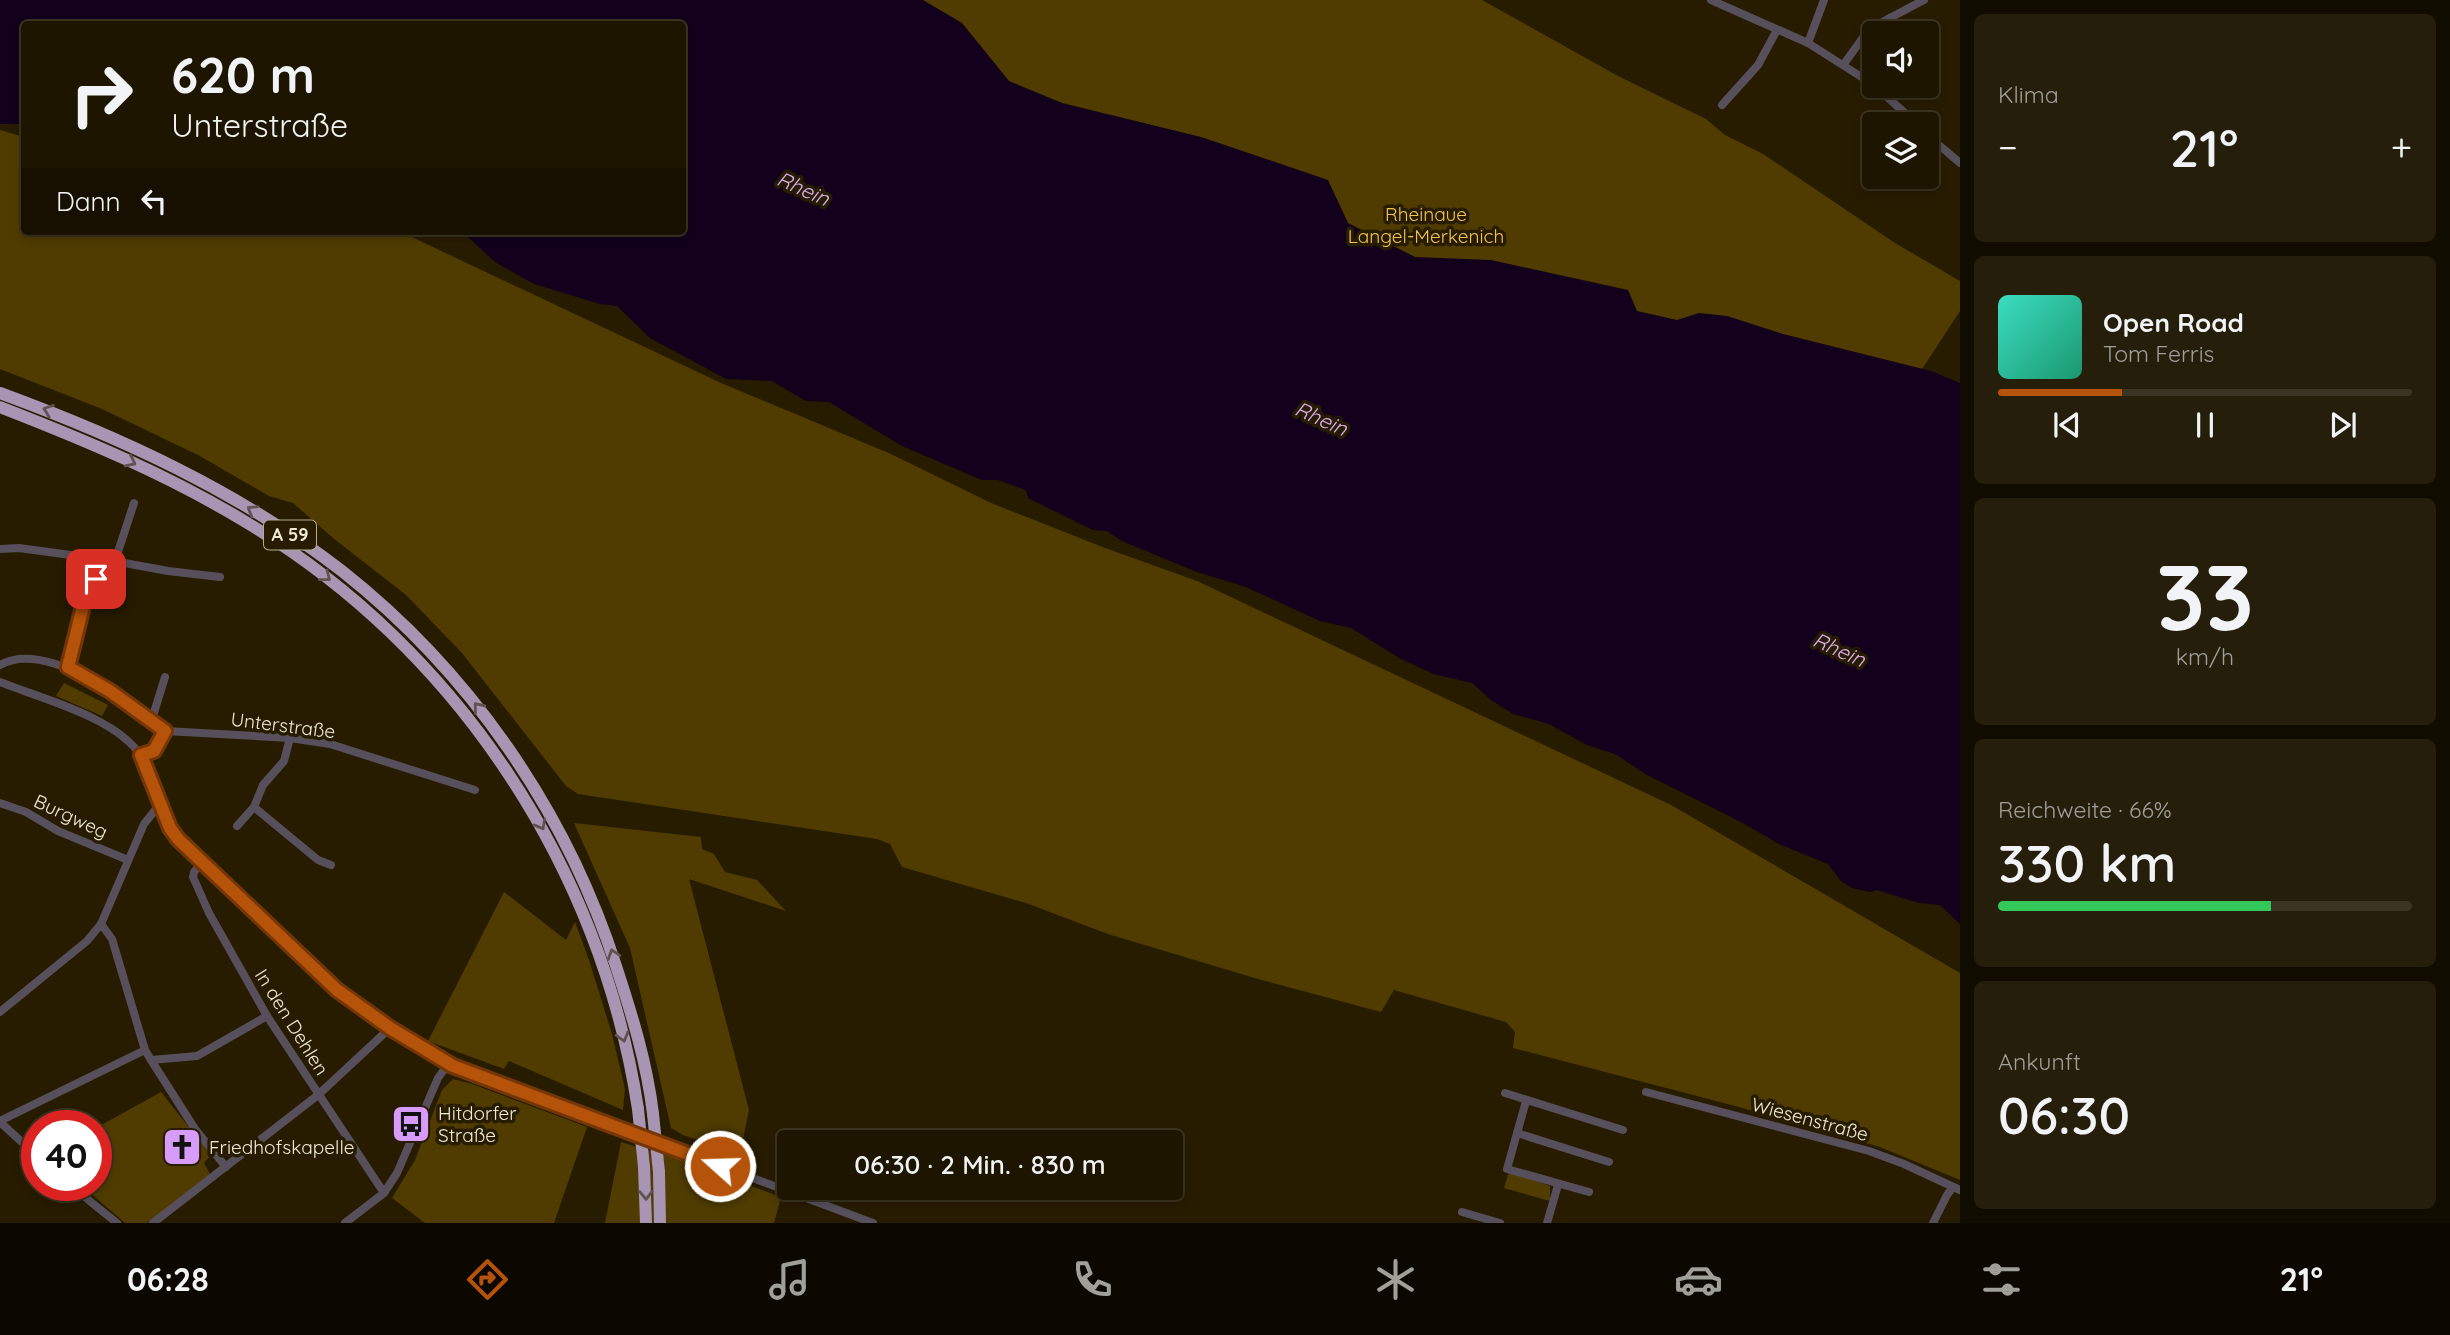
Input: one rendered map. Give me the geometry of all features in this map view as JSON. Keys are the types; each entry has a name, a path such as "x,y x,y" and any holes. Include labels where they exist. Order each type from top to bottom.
{"highway":[{"name":"A 59","path":"0,393 71,418 143,452 232,498 264,518 342,571 423,644 477,706 544,803 584,881 606,935 647,1072 659,1171 660,1223"},
{"name":"A 59","path":"0,407 111,452 249,523 345,592 416,657 454,700 525,796 581,907 605,972 626,1046 638,1109 645,1167 646,1223"}],"street":[{"path":"1711,0 1808,43 1862,76"},
{"path":"1808,43 1824,0"},
{"path":"1844,64 1869,29 1924,0"},
{"path":"1722,105 1758,65 1777,30"},
{"path":"1889,98 1904,112"},
{"path":"1939,145 1960,163"},
{"path":"68,667 85,598 112,560 134,503"},
{"path":"0,549 19,548 112,560 220,578"},
{"path":"0,665 33,659 68,667 86,675 152,719 165,731 154,751 141,755"},
{"path":"152,719 165,677"},
{"path":"0,682 109,726 128,740 141,755 170,828 178,839 337,990 390,1028 453,1066 873,1223"},
{"name":"Unterstraße","path":"165,731 290,738 330,744 475,790"},
{"path":"237,826 254,807 263,785 284,761 290,738"},
{"name":"Burgweg","path":"0,803 26,812 58,831 128,860"},
{"path":"0,1012 87,942 101,924 144,824 160,804"},
{"path":"254,807 318,860 331,865"},
{"name":"In den Dehlen","path":"202,862 193,877 201,896 267,1016 384,1193"},
{"path":"101,924 112,939 145,1050 195,1129 226,1167"},
{"path":"151,1060 197,1056 267,1016"},
{"path":"153,1223 318,1095 390,1028"},
{"path":"21,1141 0,1122 145,1050"},
{"path":"345,1223 384,1193 397,1173 438,1078 443,1071 453,1066"},
{"name":"Wiesenstraße","path":"1646,1092 1869,1151 1957,1189"},
{"path":"1505,1093 1623,1130"},
{"path":"1526,1101 1507,1169 1588,1192"},
{"path":"1517,1133 1609,1161"},
{"path":"1548,1223 1558,1185"},
{"path":"1933,1223 1947,1195 1957,1189"},
{"path":"90,1201 117,1223"},
{"path":"1462,1212 1500,1223"}],"green space":[{"name":"Rheinaue Langel-Merkenich","path":"357,0 1482,0 1618,76 1706,119 1725,135 1763,154 1895,243 1960,281 1960,311 1860,464 686,25 686,21 641,21"},
{"path":"0,130 21,136 21,235 407,235 721,383 891,454 991,503 1197,581 1671,805 1960,973 1960,1180 1880,1147 1513,1048 1515,1032 1506,1022 1394,990 1381,1012 1108,934 1026,903 902,867 890,844 877,839 578,794 566,786 462,653 406,595 293,503 269,496 198,455 102,409 0,369"},
{"path":"64,683 108,705 102,716 56,696"},
{"path":"574,823 701,837 702,849 714,854 725,872 757,880 786,911 689,879 749,1110 740,1154 683,1135 671,1128 630,948"},
{"path":"504,892 566,940 575,922 612,1034 625,1089 623,1110 509,1061 504,1069 428,1041"},
{"path":"453,1079 587,1127 554,1223 425,1223 392,1198 415,1160 442,1090"},
{"path":"161,1092 211,1155 204,1163 210,1174 147,1223 125,1223 100,1201 112,1201 112,1119"},
{"path":"621,1142 675,1158 777,1196 777,1200 780,1200 774,1223 605,1223"},
{"path":"1509,1172 1550,1186 1550,1201 1504,1188"}],"water":[{"name":"Rhein","path":"0,0 923,0 962,23 1009,81 1062,103 1201,137 1328,180 1348,223 1415,257 1491,260 1628,290 1637,311 1677,320 1699,313 1727,316 1783,334 1931,371 1960,383 1960,924 1940,905 1919,903 1877,890 1870,892 1852,888 1841,881 1828,864 1779,844 1647,775 1615,754 1587,745 1549,724 1513,714 1491,700 1472,683 1434,674 1401,659 1351,628 1320,621 1246,587 1197,572 1122,541 1107,531 1093,530 1028,498 1026,490 998,480 982,480 902,446 829,402 806,401 772,381 726,379 650,338 617,306 600,304 534,284 495,262 466,235 686,235 686,21 21,21 21,124 0,124"}],"place":[{"name":"Hitdorfer Straße","path":"411,1124"},
{"name":"Friedhofskapelle","path":"182,1147"}],"route":[{"path":"96,579 85,598 68,667 86,675 152,719 165,731 154,751 141,755 170,828 178,839 337,990 390,1028 453,1066 720,1166"}]}
